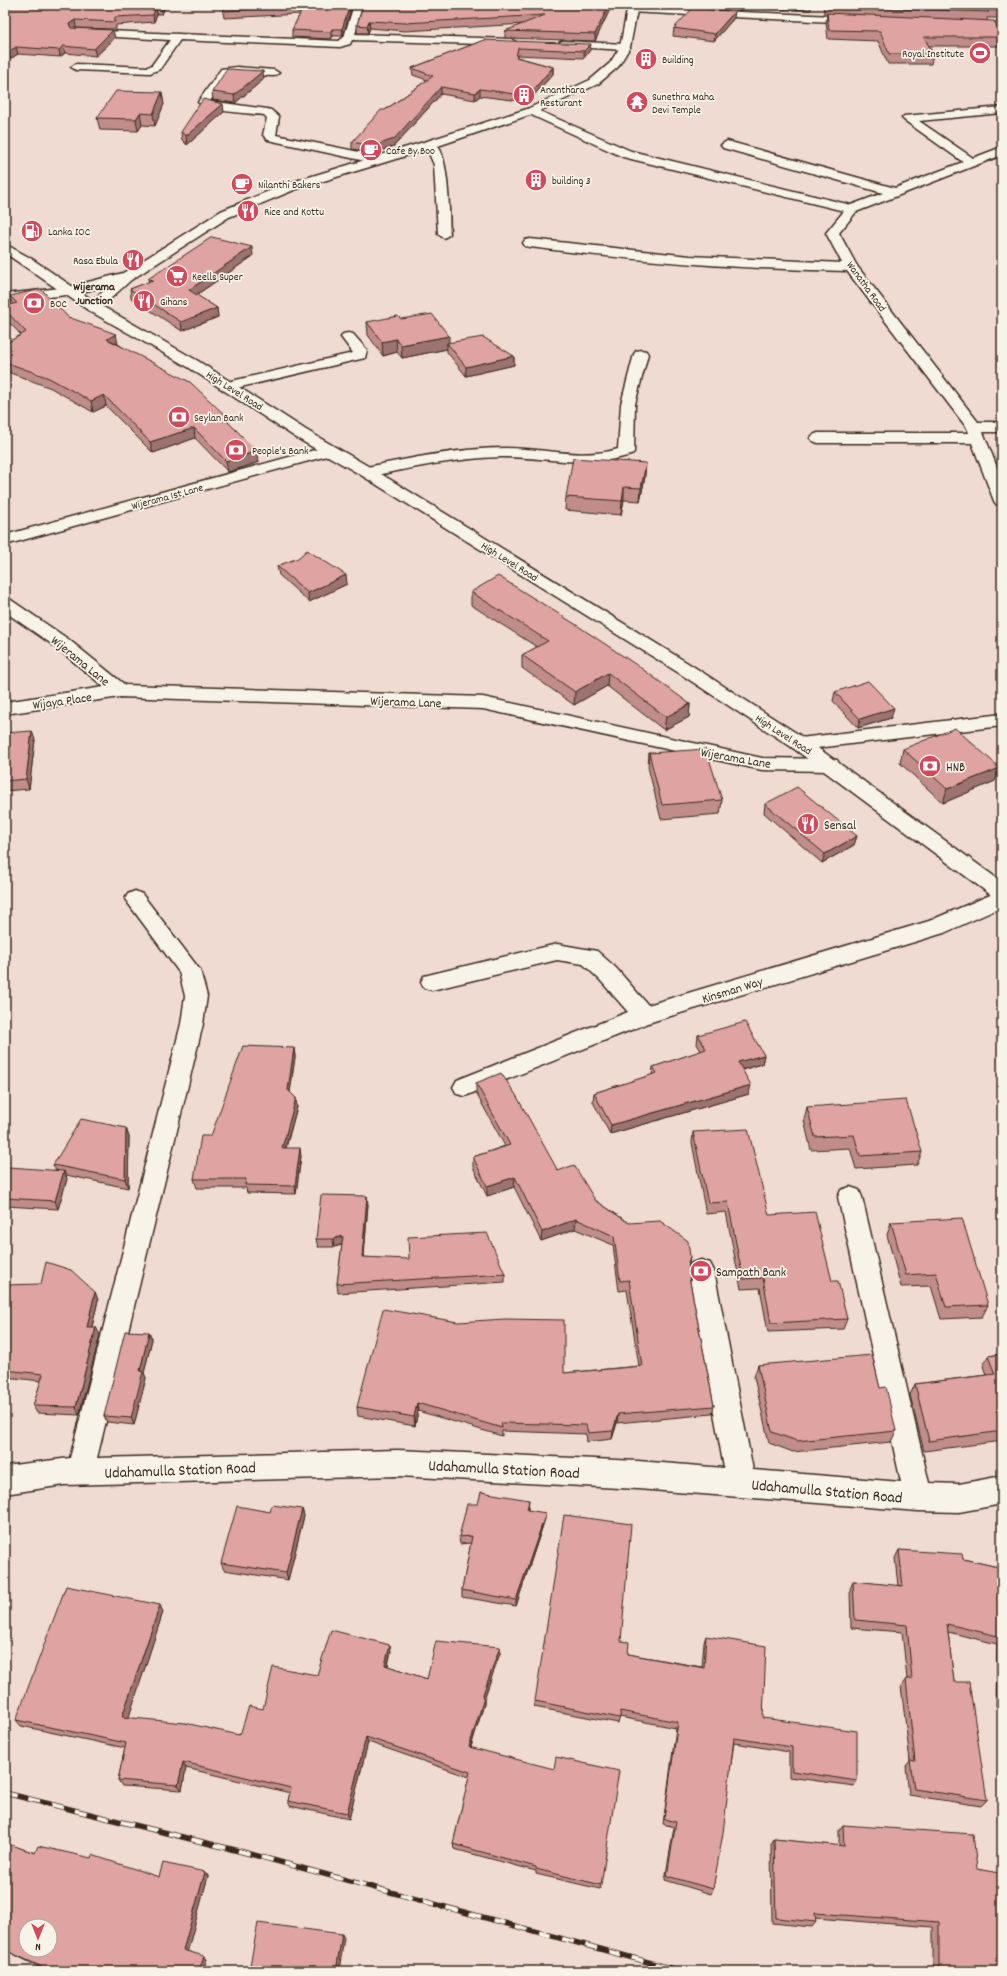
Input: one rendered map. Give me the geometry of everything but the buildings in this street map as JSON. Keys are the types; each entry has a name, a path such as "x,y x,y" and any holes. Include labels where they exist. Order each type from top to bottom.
{"main road":[{"path":"76,32 335,45 346,42 349,37 359,5"},
{"path":"93,307 126,277 225,214 290,187 431,144 531,111 594,82 614,66 625,47 632,7 868,20"},
{"path":"954,24 1002,26"},
{"path":"76,67 150,70 156,67 177,37"},
{"path":"349,37 522,43"},
{"path":"554,44 625,47"},
{"path":"274,73 237,70 225,71 204,102 210,105 267,112 273,117 269,135 272,138 379,160"},
{"path":"972,162 908,118 1002,110"},
{"path":"531,111 627,154 852,209"},
{"path":"431,144 440,165 444,234"},
{"path":"727,145 895,192"},
{"name":"Wanatha Road","path":"1002,151 852,209 832,233 851,267 976,433 1002,501"},
{"path":"530,243 613,254 807,267 851,267"},
{"name":"High Level Road","path":"5,248 24,259 93,307 192,363 257,403 329,451 368,472 685,669 830,765 1002,892"},
{"path":"5,298 70,291 126,277"},
{"path":"228,386 360,355 360,350 348,337"},
{"path":"368,472 442,457 478,453 521,453 596,459 610,458 626,452 628,404 641,354"},
{"path":"818,438 976,433 1002,427"},
{"name":"Wijerama 1st Lane","path":"5,540 329,451"},
{"name":"Wijerama Lane","path":"5,604 62,643 120,691 483,703 762,764 830,765"},
{"name":"Wijaya Place","path":"5,708 120,691"},
{"path":"800,744 1002,720"},
{"name":"Kinsman Way","path":"465,1087 644,1015 936,927 1002,898"},
{"path":"80,1472 192,1024 196,996 189,970 135,900"},
{"path":"432,982 557,952 589,957 608,974 644,1015"},
{"path":"850,1197 918,1497"},
{"path":"702,1271 741,1482"},
{"name":"Udahamulla Station Road","path":"5,1480 80,1472 398,1463 741,1482 918,1497 959,1498 1002,1490"}],"railway":[{"path":"5,1793 239,1851 681,1971"}],"place":[{"name":"Royal Institute","path":"980,53"},
{"name":"Building","path":"646,59"},
{"name":"Ananthara Resturant","path":"524,95"},
{"name":"Sunethra Maha Devi Temple","path":"637,102"},
{"name":"Cafe By Boo","path":"371,150"},
{"name":"building 3","path":"536,180"},
{"name":"Nilanthi Bakers","path":"242,184"},
{"name":"Rice and Kottu","path":"248,211"},
{"name":"Lanka IOC","path":"32,231"},
{"name":"Rasa Ebula","path":"133,260"},
{"name":"Keells Super","path":"177,276"},
{"name":"Gihans","path":"144,301"},
{"name":"BOC","path":"34,303"},
{"name":"Seylan Bank","path":"179,417"},
{"name":"People's Bank","path":"236,450"},
{"name":"HNB","path":"930,766"},
{"name":"Sensal","path":"808,824"},
{"name":"Sampath Bank","path":"701,1271"}],"district":[{"name":"Wijerama Junction","path":"94,293"}]}
